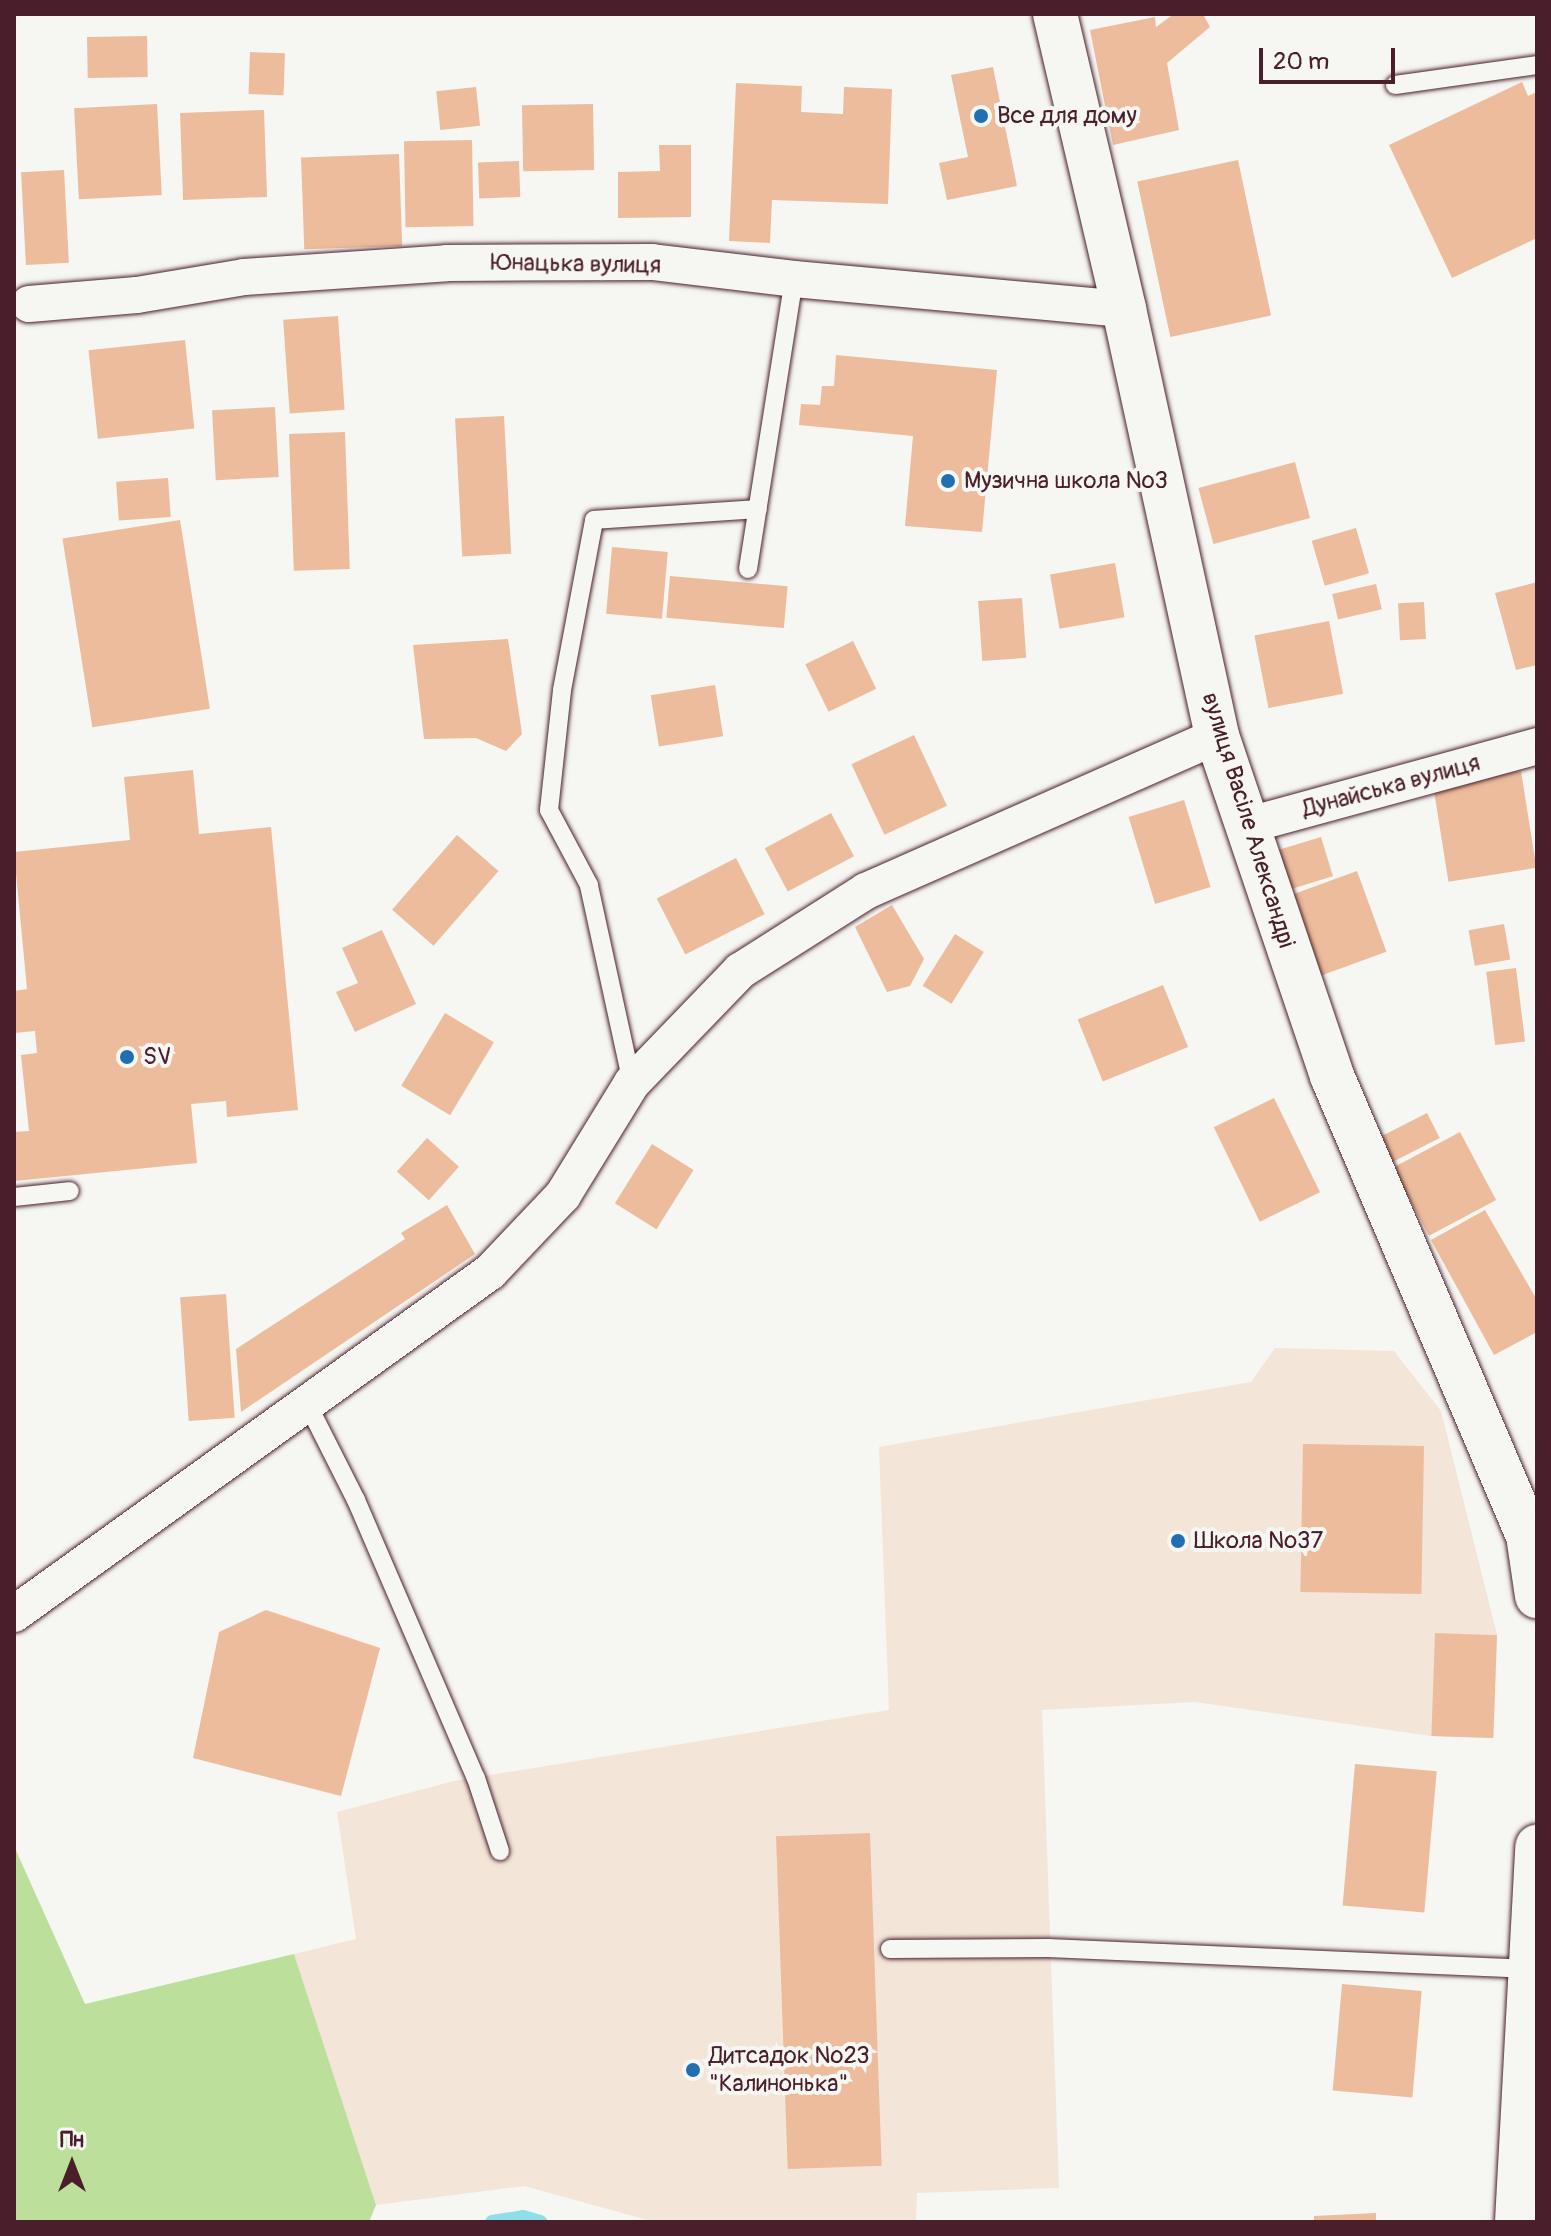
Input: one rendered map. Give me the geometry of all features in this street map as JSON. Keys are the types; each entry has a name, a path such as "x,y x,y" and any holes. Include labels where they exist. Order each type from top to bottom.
{"main road":[{"name":"вулиця Васіле Александрі","path":"1055,14 1124,309 1217,736 1332,1076 1532,1529 1537,1596"},
{"path":"1517,2222 1537,1847"}],"street":[{"name":"Юнацька вулиця","path":"21,304 137,295 244,277 447,263 652,262 794,279 1124,309"},
{"path":"15,1611 490,1272 563,1195 632,1083 740,971 866,891 1217,736"},
{"name":"Дунайська вулиця","path":"1245,826 1537,746"}],"lane":[{"path":"1395,85 1537,65"},
{"path":"748,569 794,279"},
{"path":"632,1083 589,885 549,810 562,690 594,520 758,509"},
{"path":"14,1197 70,1191"},
{"path":"307,1403 356,1500 445,1705 476,1778 500,1851"},
{"path":"890,1949 1048,1948 1532,1969"}],"shaded area":[{"name":"Дитсадок №23 \"Калинонька\"","path":"1275,1348 1394,1351 1441,1411 1497,1635 1493,1738 1431,1736 1195,1702 1042,1710 1059,2188 917,2193 916,2222 655,2222 524,2186 376,2205 294,1954 356,1939 337,1812 454,1781 889,1710 879,1447 1251,1382"}],"green space":[{"path":"14,1846 85,2004 294,1954 376,2205 369,2222 14,2222"}],"building":[{"path":"1174,14 1203,14 1210,27 1167,63 1179,130 1113,145 1090,30 1155,17 1156,27"},
{"path":"147,36 148,77 88,78 87,37"},
{"path":"250,52 285,53 284,95 249,94"},
{"name":"Все для дому","path":"993,67 1017,186 947,200 939,163 968,157 951,75"},
{"path":"1522,82 1528,96 1537,92 1537,238 1452,278 1389,145"},
{"path":"736,83 802,86 801,112 843,114 844,87 892,89 888,204 772,200 770,243 729,241"},
{"path":"476,87 480,126 440,130 436,91"},
{"path":"157,104 162,195 79,199 74,108"},
{"path":"593,104 594,170 523,171 522,105"},
{"path":"264,110 267,197 183,200 180,113"},
{"path":"472,140 474,226 406,227 404,141"},
{"path":"659,145 691,145 691,217 618,218 618,172 660,171"},
{"path":"399,154 402,246 304,249 301,157"},
{"path":"1238,160 1271,316 1170,337 1137,181"},
{"path":"519,161 520,197 479,198 478,162"},
{"path":"64,170 69,263 26,265 21,172"},
{"path":"338,316 345,410 290,414 283,320"},
{"path":"185,340 194,429 98,439 89,350"},
{"name":"Музична школа №3","path":"836,355 997,370 982,532 905,526 913,436 799,425 801,404 820,405 822,386 834,386"},
{"path":"275,407 279,477 216,480 212,410"},
{"path":"504,416 511,554 462,556 455,419"},
{"path":"345,432 350,569 294,571 289,434"},
{"path":"1295,462 1310,518 1213,544 1198,488"},
{"path":"168,478 171,517 119,521 116,482"},
{"path":"180,520 210,709 92,727 62,539"},
{"path":"1356,528 1369,573 1325,586 1312,541"},
{"path":"612,547 668,552 662,619 606,614"},
{"path":"1115,563 1125,617 1060,629 1050,574"},
{"path":"670,576 788,586 784,628 666,618"},
{"path":"1537,582 1537,665 1516,670 1495,593"},
{"path":"1376,584 1382,609 1338,619 1332,594"},
{"path":"1022,598 1026,658 982,661 978,601"},
{"path":"1424,602 1426,639 1400,640 1398,603"},
{"path":"1329,621 1343,694 1269,708 1254,636"},
{"path":"508,639 522,734 506,751 476,738 424,739 413,645"},
{"path":"853,641 876,689 829,712 805,664"},
{"path":"715,685 723,736 659,747 651,695"},
{"path":"914,735 947,806 884,835 851,764"},
{"path":"193,770 199,834 271,827 298,1110 227,1117 226,1101 191,1104 197,1163 14,1181 14,1132 29,1131 21,1055 37,1053 35,1031 14,1033 14,991 27,989 14,852 130,840 124,777"},
{"path":"1521,771 1536,868 1448,882 1433,785"},
{"path":"1184,800 1211,887 1155,904 1129,817"},
{"path":"831,813 854,856 788,891 765,848"},
{"path":"457,835 499,871 434,946 392,910"},
{"path":"1321,837 1333,876 1291,889 1279,850"},
{"path":"736,858 765,914 685,955 657,898"},
{"path":"1357,871 1386,952 1318,977 1288,896"},
{"path":"892,905 924,959 910,986 887,992 855,927"},
{"path":"1504,924 1510,959 1475,966 1469,930"},
{"path":"382,930 416,1004 355,1032 336,992 358,983 342,948"},
{"path":"955,934 984,952 952,1004 923,986"},
{"path":"1516,968 1525,1041 1495,1045 1486,972"},
{"path":"1163,985 1188,1047 1103,1082 1078,1019"},
{"path":"445,1013 494,1042 450,1115 401,1086"},
{"path":"1274,1098 1320,1192 1260,1222 1214,1127"},
{"path":"1427,1113 1440,1138 1392,1162 1379,1138"},
{"path":"1460,1132 1496,1200 1429,1236 1393,1168"},
{"path":"427,1138 459,1167 429,1200 397,1171"},
{"path":"652,1144 694,1170 656,1229 615,1203"},
{"path":"447,1205 475,1254 241,1412 236,1349 405,1239 401,1233"},
{"path":"1485,1210 1537,1300 1537,1332 1494,1355 1431,1240"},
{"path":"226,1294 235,1418 189,1421 180,1297"},
{"path":"1303,1444 1424,1446 1421,1594 1300,1592"},
{"path":"266,1610 380,1648 341,1796 193,1758 219,1632"},
{"path":"1435,1633 1497,1635 1493,1738 1431,1736"},
{"path":"1355,1764 1437,1771 1424,1913 1343,1905"},
{"path":"870,1833 882,2166 788,2169 776,1836"},
{"path":"1342,1984 1422,1991 1412,2098 1333,2091"},
{"path":"1376,2213 1376,2222 1314,2222 1314,2216"}],"waterway":[{"path":"492,2222 523,2217 540,2222"}],"place":[{"name":"Все для дому","path":"981,116"},
{"name":"Музична школа №3","path":"948,481"},
{"name":"SV","path":"127,1057"},
{"name":"Школа №37","path":"1178,1541"},
{"name":"Дитсадок №23 \"Калинонька\"","path":"693,2070"}]}
